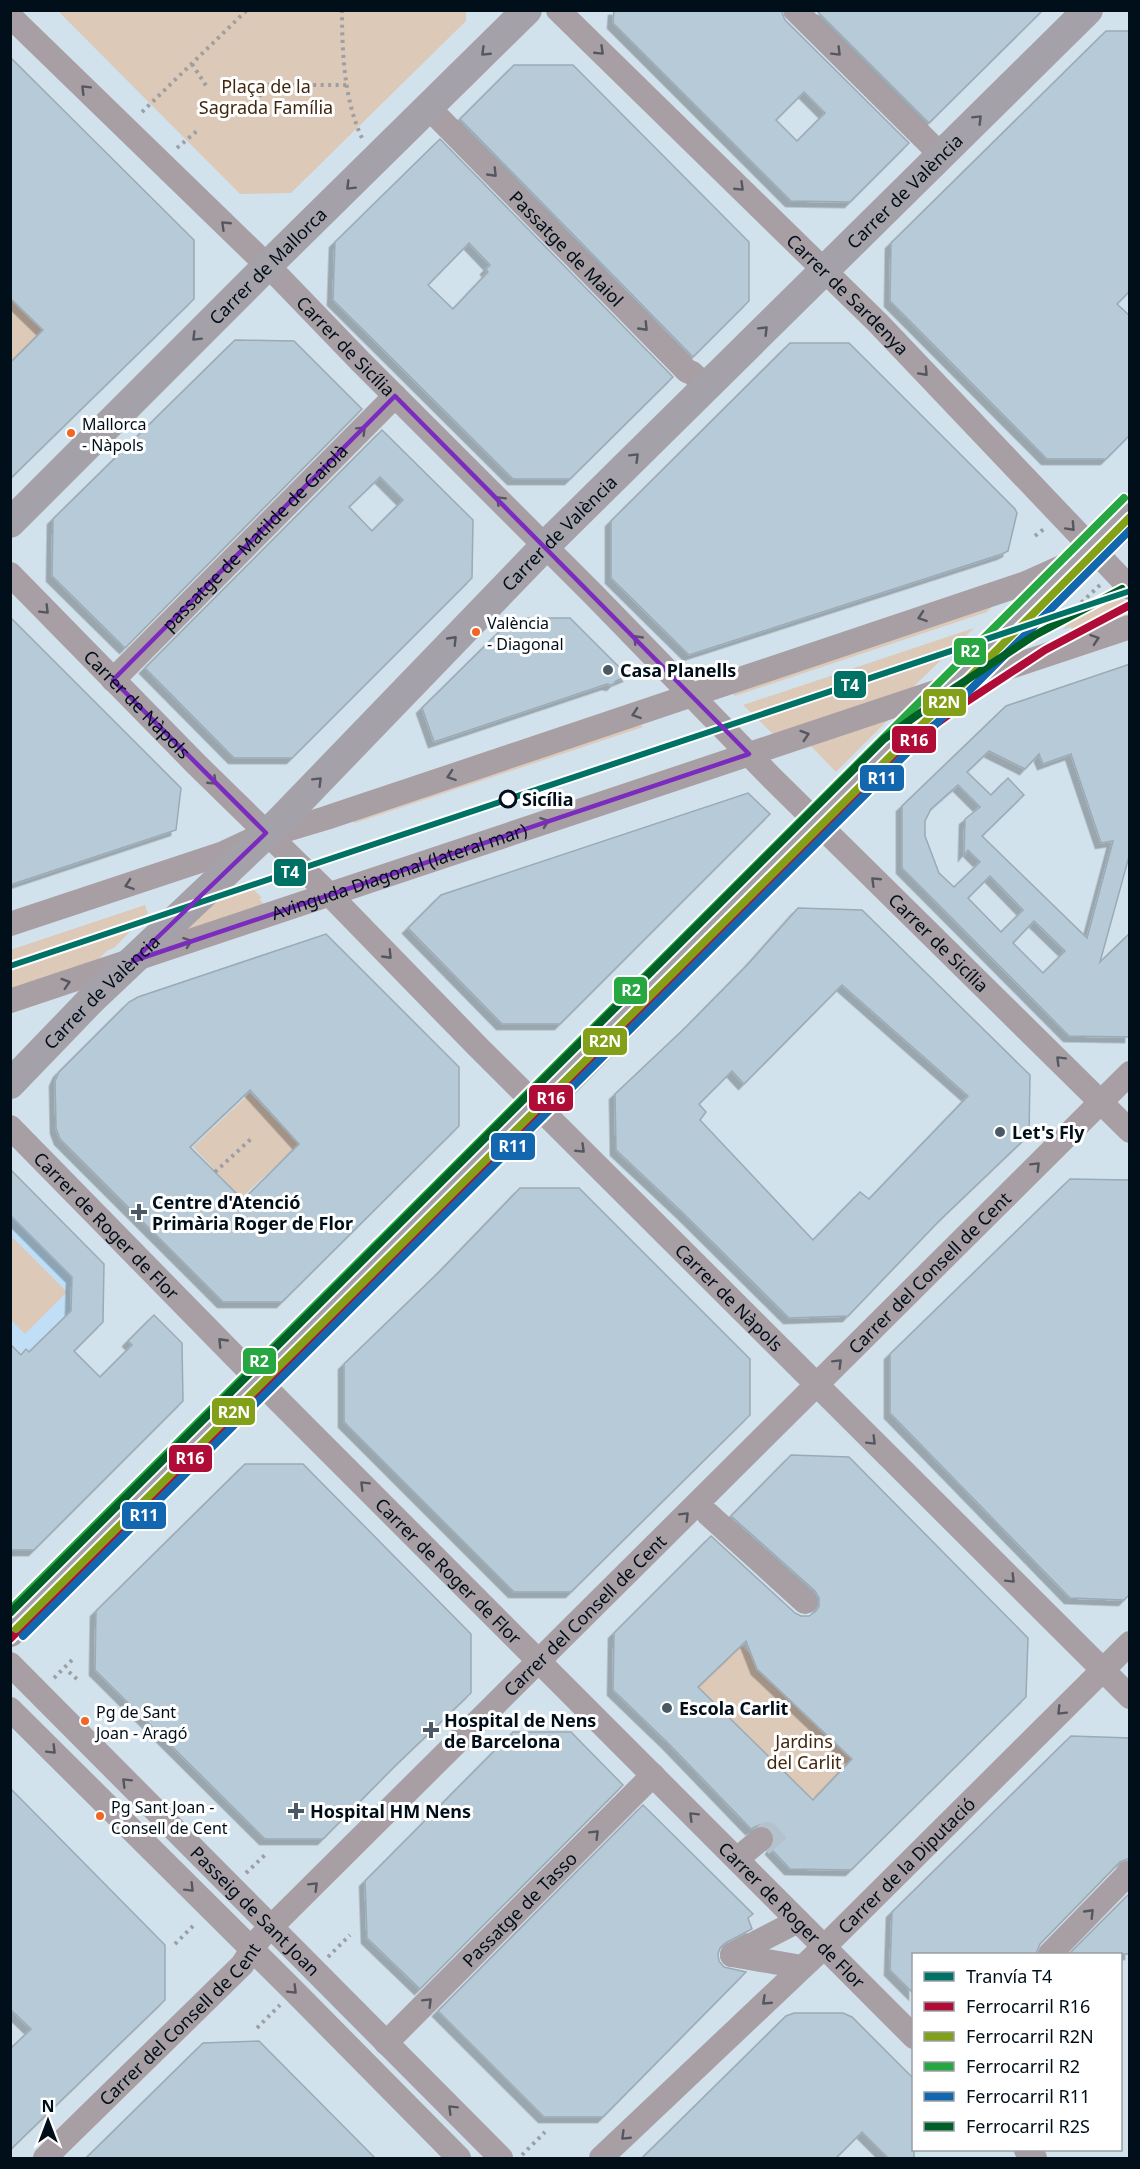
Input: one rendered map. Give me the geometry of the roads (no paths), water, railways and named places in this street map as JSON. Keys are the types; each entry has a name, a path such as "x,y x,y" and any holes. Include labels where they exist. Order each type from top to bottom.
{"main road":[{"name":"Carrer de Mallorca","path":"10,523 527,10"},
{"name":"Carrer de València","path":"10,1084 88,1004 266,833 545,546 1088,10"},
{"path":"10,1632 126,1514 262,1384 489,1155 539,1108 958,685 1130,518"}],"street":[{"name":"Carrer de Sardenya","path":"558,10 878,323 1130,588"},
{"path":"795,10 930,144 939,157"},
{"name":"Carrer de Sicília","path":"10,16 267,266 819,825 1130,1131"},
{"name":"Passatge de Maiol","path":"428,107 687,371 707,387"},
{"name":"passatge de Matilde de Gaiolà","path":"113,680 395,396"},
{"path":"10,924 221,854 266,833 326,818 684,688 1026,583 1095,552"},
{"name":"Carrer de Nàpols","path":"10,574 539,1108 1130,1697"},
{"name":"Avinguda Diagonal (lateral mar)","path":"10,1001 1130,627"},
{"name":"Carrer del Consell de Cent","path":"45,2158 242,1965 251,1949 272,1927 539,1660 1130,1073"},
{"name":"Carrer de Roger de Flor","path":"10,1127 262,1384 912,2035"},
{"path":"708,1514 806,1602"},
{"name":"Carrer de la Diputació","path":"601,2158 824,1947 1130,1643"},
{"name":"Passeig de Sant Joan","path":"10,1664 501,2158"},
{"name":"Passeig de Sant Joan","path":"10,1709 459,2158"},
{"name":"Passatge de Tasso","path":"386,2043 653,1775"},
{"path":"742,1865 766,1845"},
{"path":"1051,1953 1130,1872"},
{"path":"798,1921 732,1955 802,1967"}],"tunnel":[{"path":"761,1839 767,1834 778,1846 772,1851"}],"tram line":[{"name":"T4","path":"10,966 1130,591"}],"rail line":[{"name":"R2","path":"10,1610 1124,498"},
{"name":"R2N","path":"16,1629 1130,517"},
{"name":"R11","path":"23,1636 1130,530"},
{"name":"R2S","path":"10,1613 884,739 956,687 1035,635 1122,589"},
{"name":"R16","path":"10,1639 896,753 966,702 1045,650 1130,605"}],"place":[{"name":"Mallorca - Nàpols","path":"71,433"},
{"name":"València - Diagonal","path":"476,632"},
{"name":"Casa Planells","path":"608,670"},
{"name":"Sicília","path":"508,799"},
{"name":"Let's Fly","path":"1000,1132"},
{"name":"Centre d'Atenció Primària Roger de Flor","path":"139,1212"},
{"name":"Escola Carlit","path":"667,1708"},
{"name":"Pg de Sant Joan - Aragó","path":"85,1721"},
{"name":"Hospital de Nens de Barcelona","path":"431,1730"},
{"name":"Hospital HM Nens","path":"296,1811"},
{"name":"Pg Sant Joan - Consell de Cent","path":"100,1816"}],"park label":[{"name":"Plaça de la Sagrada Família","path":"266,96"},
{"name":"Jardins del Carlit","path":"804,1751"}]}
